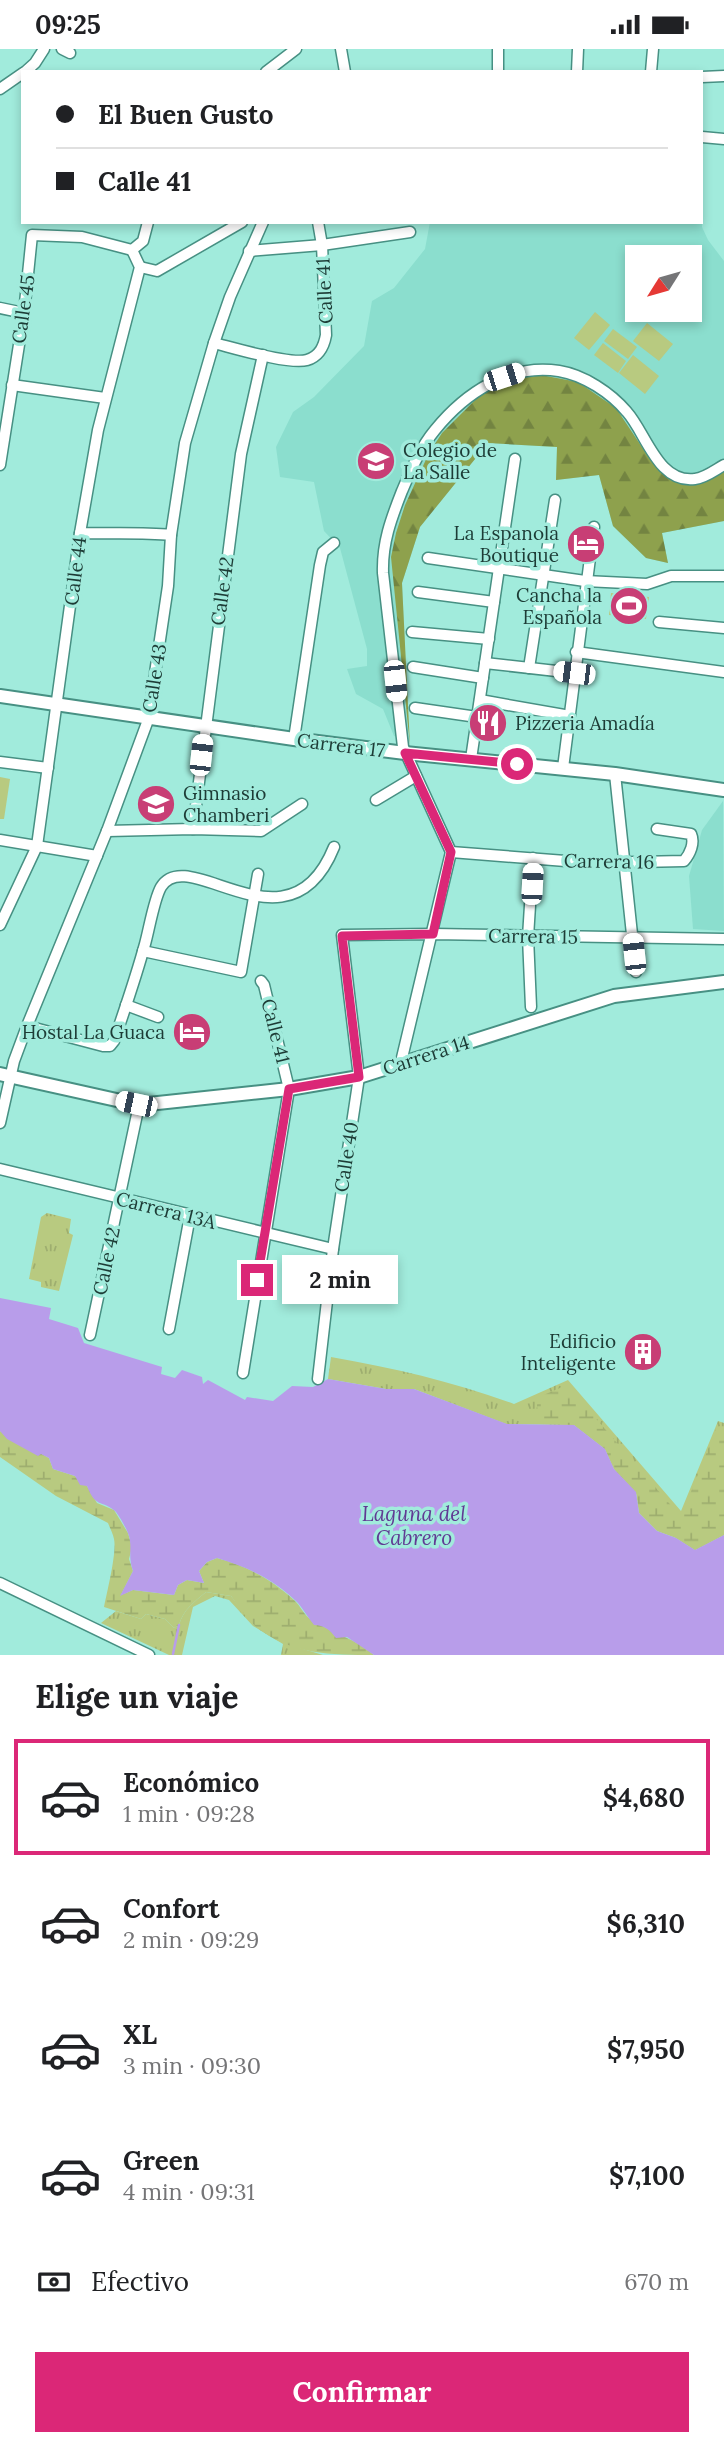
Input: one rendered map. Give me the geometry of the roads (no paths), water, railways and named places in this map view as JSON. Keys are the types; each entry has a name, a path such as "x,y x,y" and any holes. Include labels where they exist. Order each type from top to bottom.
{"main road":[{"name":"Carrera 17","path":"0,696 294,739 405,753 615,773 724,790"},
{"name":"Carrera 14","path":"5,1075 139,1105 289,1089 359,1077 614,996 724,982"}],"street":[{"path":"27,70 44,49"},
{"path":"269,70 296,49"},
{"path":"341,49 345,70"},
{"path":"498,49 498,70"},
{"path":"577,70 578,49"},
{"path":"651,70 653,49"},
{"path":"0,89 21,75"},
{"path":"703,77 724,76"},
{"path":"703,137 724,139"},
{"path":"147,224 143,241 132,250 140,267 157,271 239,224"},
{"name":"Calle 43","path":"0,1123 5,1075 107,831 148,717 185,445 214,343 262,224"},
{"name":"Calle 41","path":"263,355 304,361 315,357 324,346 326,335 322,245 318,224"},
{"path":"249,251 322,245 410,232"},
{"name":"Calle 45","path":"0,465 24,313 32,235 82,237 132,250"},
{"name":"Calle 44","path":"0,925 37,846 80,533 105,398 140,267"},
{"path":"0,308 24,313"},
{"path":"214,343 263,355"},
{"name":"Calle 42","path":"193,829 204,725 241,454 263,355"},
{"path":"401,1062 451,852 405,753 383,573 384,542 396,505 421,451 434,430 478,390 523,370 561,371 587,381 628,412 668,471 686,479 694,479 724,465"},
{"path":"12,385 105,398"},
{"path":"471,759 515,459"},
{"path":"529,668 555,500"},
{"path":"563,768 594,527"},
{"path":"80,533 126,534 133,531 171,535"},
{"path":"294,739 320,565 323,552 334,543"},
{"path":"428,558 545,573 585,581 647,584 671,576 724,576"},
{"path":"418,592 494,602"},
{"path":"659,622 724,628"},
{"path":"412,632 489,639"},
{"path":"576,652 724,672"},
{"path":"485,663 574,673"},
{"path":"413,667 483,678"},
{"path":"480,700 570,716"},
{"path":"415,708 477,717"},
{"path":"0,762 48,768"},
{"path":"615,773 636,971"},
{"path":"376,800 415,776"},
{"path":"107,831 261,831 302,804"},
{"name":"Carrera 16","path":"451,852 624,864 684,861 690,851 693,839 691,834 657,829"},
{"path":"0,841 97,856"},
{"path":"27,1026 110,1046 126,1005 161,887 169,879 178,876 255,895 273,898 286,896 303,890 312,883 325,868 334,846"},
{"path":"531,1007 528,937 533,858"},
{"path":"143,951 241,972 258,874"},
{"name":"Carrera 15","path":"342,936 433,934 724,939"},
{"name":"Calle 40","path":"318,1379 333,1249 359,1077 342,936"},
{"name":"Calle 41","path":"243,1373 289,1089 261,981"},
{"path":"126,1005 158,1017"},
{"name":"Calle 42","path":"90,1335 139,1105"},
{"name":"Carrera 13A","path":"0,1170 333,1249"},
{"path":"169,1329 190,1216"},
{"path":"0,1583 137,1652 149,1655"}],"water":[{"name":"Laguna del Cabrero","path":"0,1298 51,1308 49,1319 78,1328 84,1343 162,1367 161,1374 175,1378 182,1370 202,1377 203,1384 208,1380 245,1400 247,1397 273,1401 292,1386 313,1387 328,1379 386,1389 414,1389 507,1424 574,1425 605,1449 614,1469 636,1492 639,1513 657,1531 676,1538 695,1550 724,1535 724,1655 374,1655 347,1637 336,1638 321,1626 314,1625 298,1603 270,1581 250,1570 217,1558 207,1562 199,1571 204,1583 187,1580 178,1585 174,1595 133,1590 120,1596 133,1571 128,1532 115,1511 96,1501 87,1486 80,1485 75,1476 53,1469 49,1458 41,1454 38,1456 7,1439 0,1431"}],"waterway":[{"path":"173,1654 179,1625"}],"place":[{"name":"Colegio de La Salle","path":"376,461"},
{"name":"La Espanola Boutique","path":"586,544"},
{"name":"Cancha la Española","path":"629,606"},
{"name":"Pizzeria Amadía","path":"488,723"},
{"name":"Gimnasio Chamberi","path":"156,804"},
{"name":"Hostal La Guaca","path":"192,1032"},
{"name":"Edificio Inteligente","path":"643,1352"}]}
